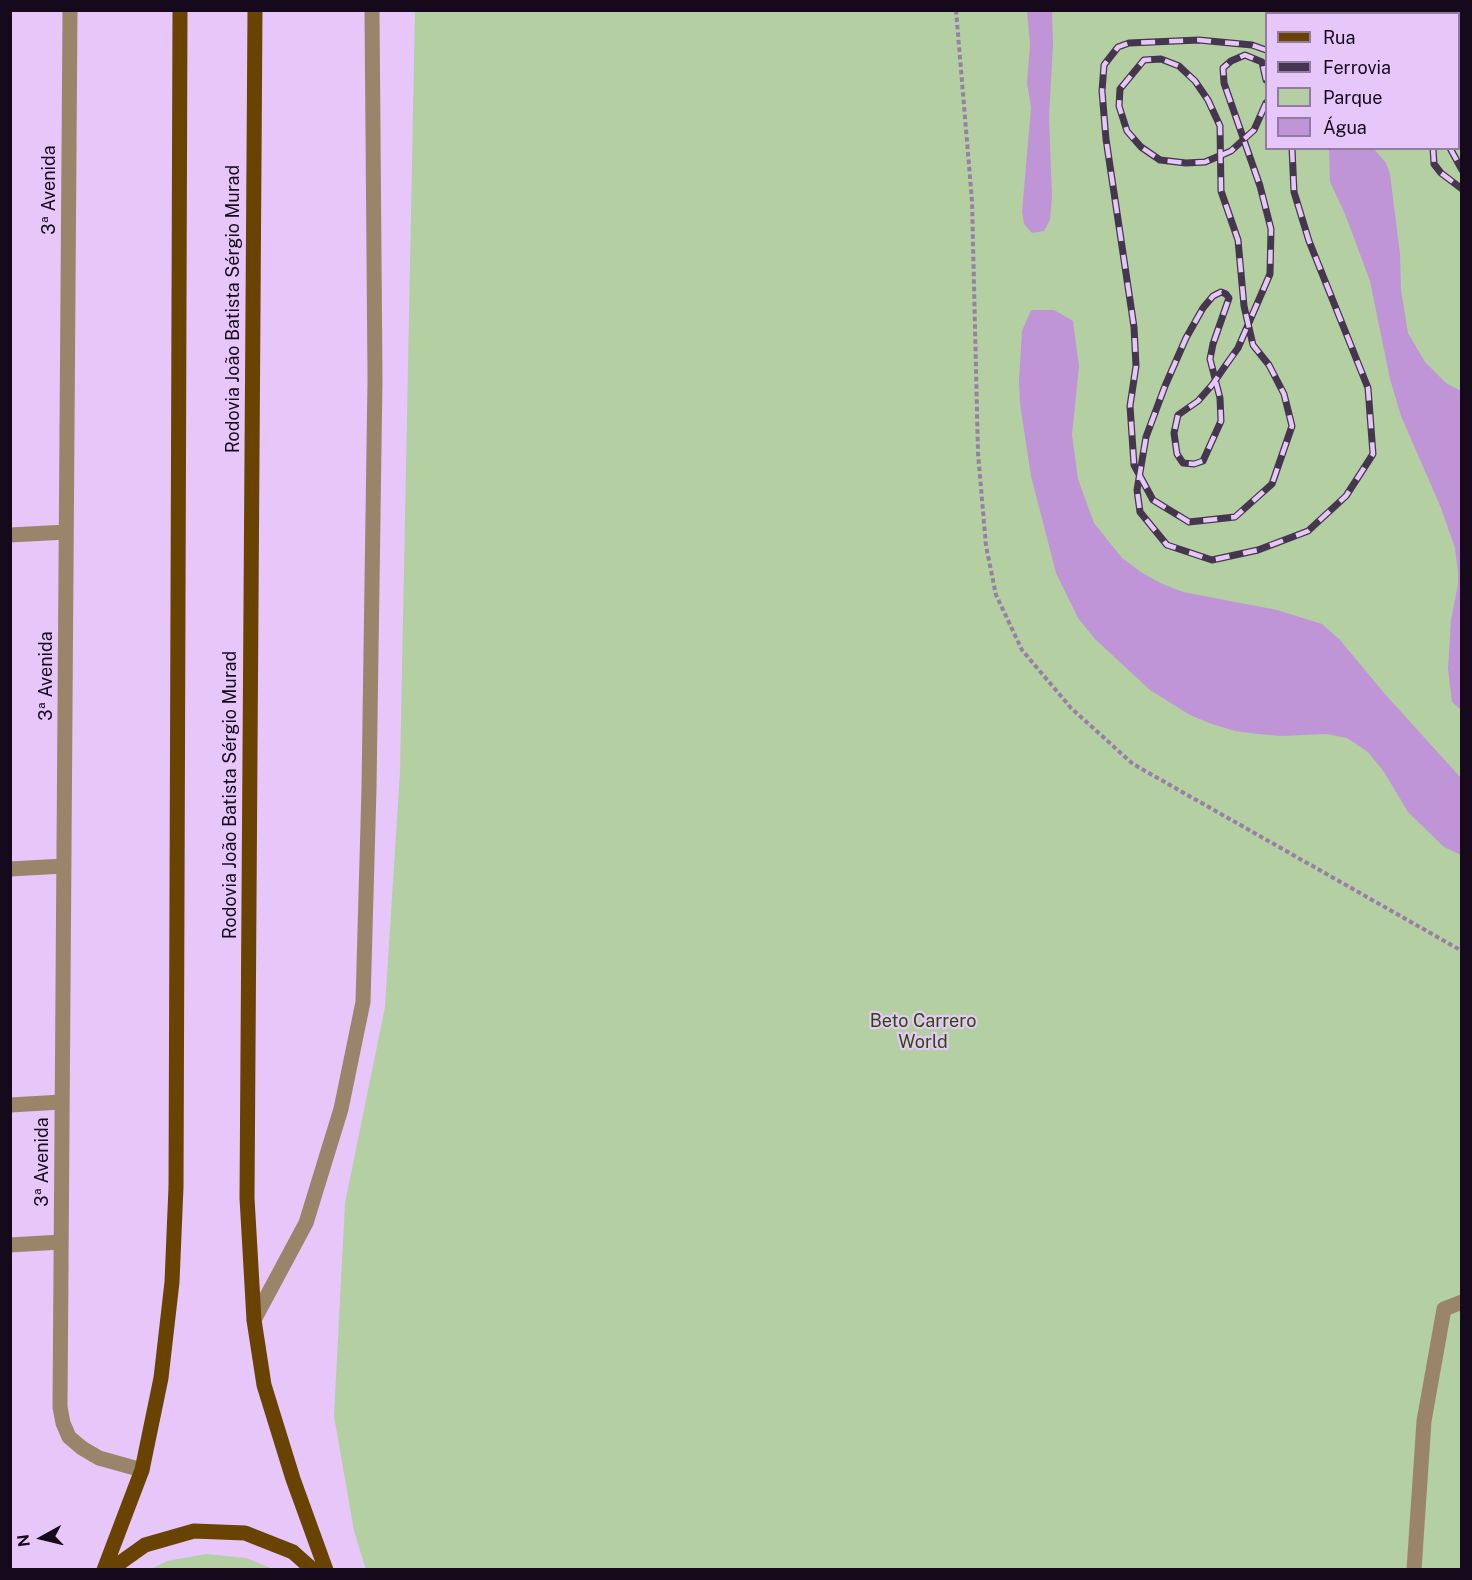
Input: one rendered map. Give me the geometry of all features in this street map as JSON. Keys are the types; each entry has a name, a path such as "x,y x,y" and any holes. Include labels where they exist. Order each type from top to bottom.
{"main road":[{"path":"104,1569 141,1470 161,1378 172,1282 176,1187 180,10"},
{"name":"Rodovia João Batista Sérgio Murad","path":"255,10 247,1198 254,1320 264,1385 293,1479 326,1569"},
{"path":"110,1569 145,1545 194,1531 245,1533 292,1552 313,1569"}],"street":[{"name":"3ª Avenida","path":"70,10 60,1407 69,1437 82,1448 99,1458 141,1470"},
{"path":"254,1320 306,1223 341,1109 363,1002 369,788 375,379 372,10"},
{"path":"10,535 66,532"},
{"path":"10,869 64,866"},
{"path":"10,1105 62,1102"},
{"path":"10,1245 62,1242"},
{"path":"1414,1569 1424,1421 1444,1309 1461,1302"}],"path":[{"path":"956,10 972,201 978,453 986,546 996,595 1022,650 1071,708 1133,764 1461,951"}],"green space":[{"name":"Beto Carrero World","path":"415,11 1461,11 1461,1569 366,1570 354,1531 334,1416 345,1203 385,1007 400,772"},
{"path":"206,1554 246,1558 273,1569 151,1569 167,1561"}],"water":[{"path":"1027,11 1052,11 1053,44 1049,117 1052,196 1050,220 1044,231 1032,233 1024,224 1022,212 1031,107 1027,83 1030,45"},
{"path":"1311,11 1398,11 1396,12"},
{"path":"1329,150 1375,150 1386,163 1390,174 1400,254 1401,290 1408,333 1425,362 1446,383 1461,391 1461,710 1452,702 1448,669 1451,620 1458,584 1455,548 1441,508 1401,416 1390,379 1370,281 1345,214 1330,182"},
{"path":"1031,310 1054,310 1073,321 1079,366 1072,435 1078,479 1094,523 1122,558 1160,583 1183,592 1277,610 1322,624 1340,640 1384,693 1461,778 1461,855 1444,847 1408,812 1384,772 1368,752 1347,738 1326,734 1282,736 1235,731 1190,715 1150,690 1095,639 1078,618 1056,573 1031,476 1020,404 1022,331"}],"building":[{"path":"1460,49 1462,49 1462,93 1460,94"}],"railway":[{"path":"1220,155 1221,191 1238,240 1244,306 1253,345 1269,365 1284,394 1292,426 1272,484 1235,517 1189,522 1153,500 1134,465 1130,406 1136,366 1134,327 1106,139 1102,91 1104,65 1118,47 1129,43 1199,40 1252,45 1265,50"},
{"path":"1215,380 1238,348 1270,274 1271,229 1260,186 1224,83 1223,68 1231,61 1245,55 1262,62 1265,76"},
{"path":"1161,59 1179,66 1195,81 1208,100 1220,126 1220,155 1205,162 1186,163 1160,160 1141,147 1127,131 1119,106 1120,89 1144,60 1161,59"},
{"path":"1220,155 1231,151 1254,130 1265,105"},
{"path":"1215,380 1210,359 1229,298 1221,292 1213,296 1203,308 1186,338 1165,386 1146,437 1137,490 1140,512 1167,545 1212,560 1258,550 1308,531 1346,496 1373,454 1368,388 1309,241 1294,192 1292,150"},
{"path":"1433,150 1434,164 1441,173 1462,189"},
{"path":"1451,150 1462,170"},
{"path":"1215,380 1220,398 1221,421 1203,461 1194,464 1183,463 1177,454 1174,433 1178,415 1198,401 1215,380"}]}
